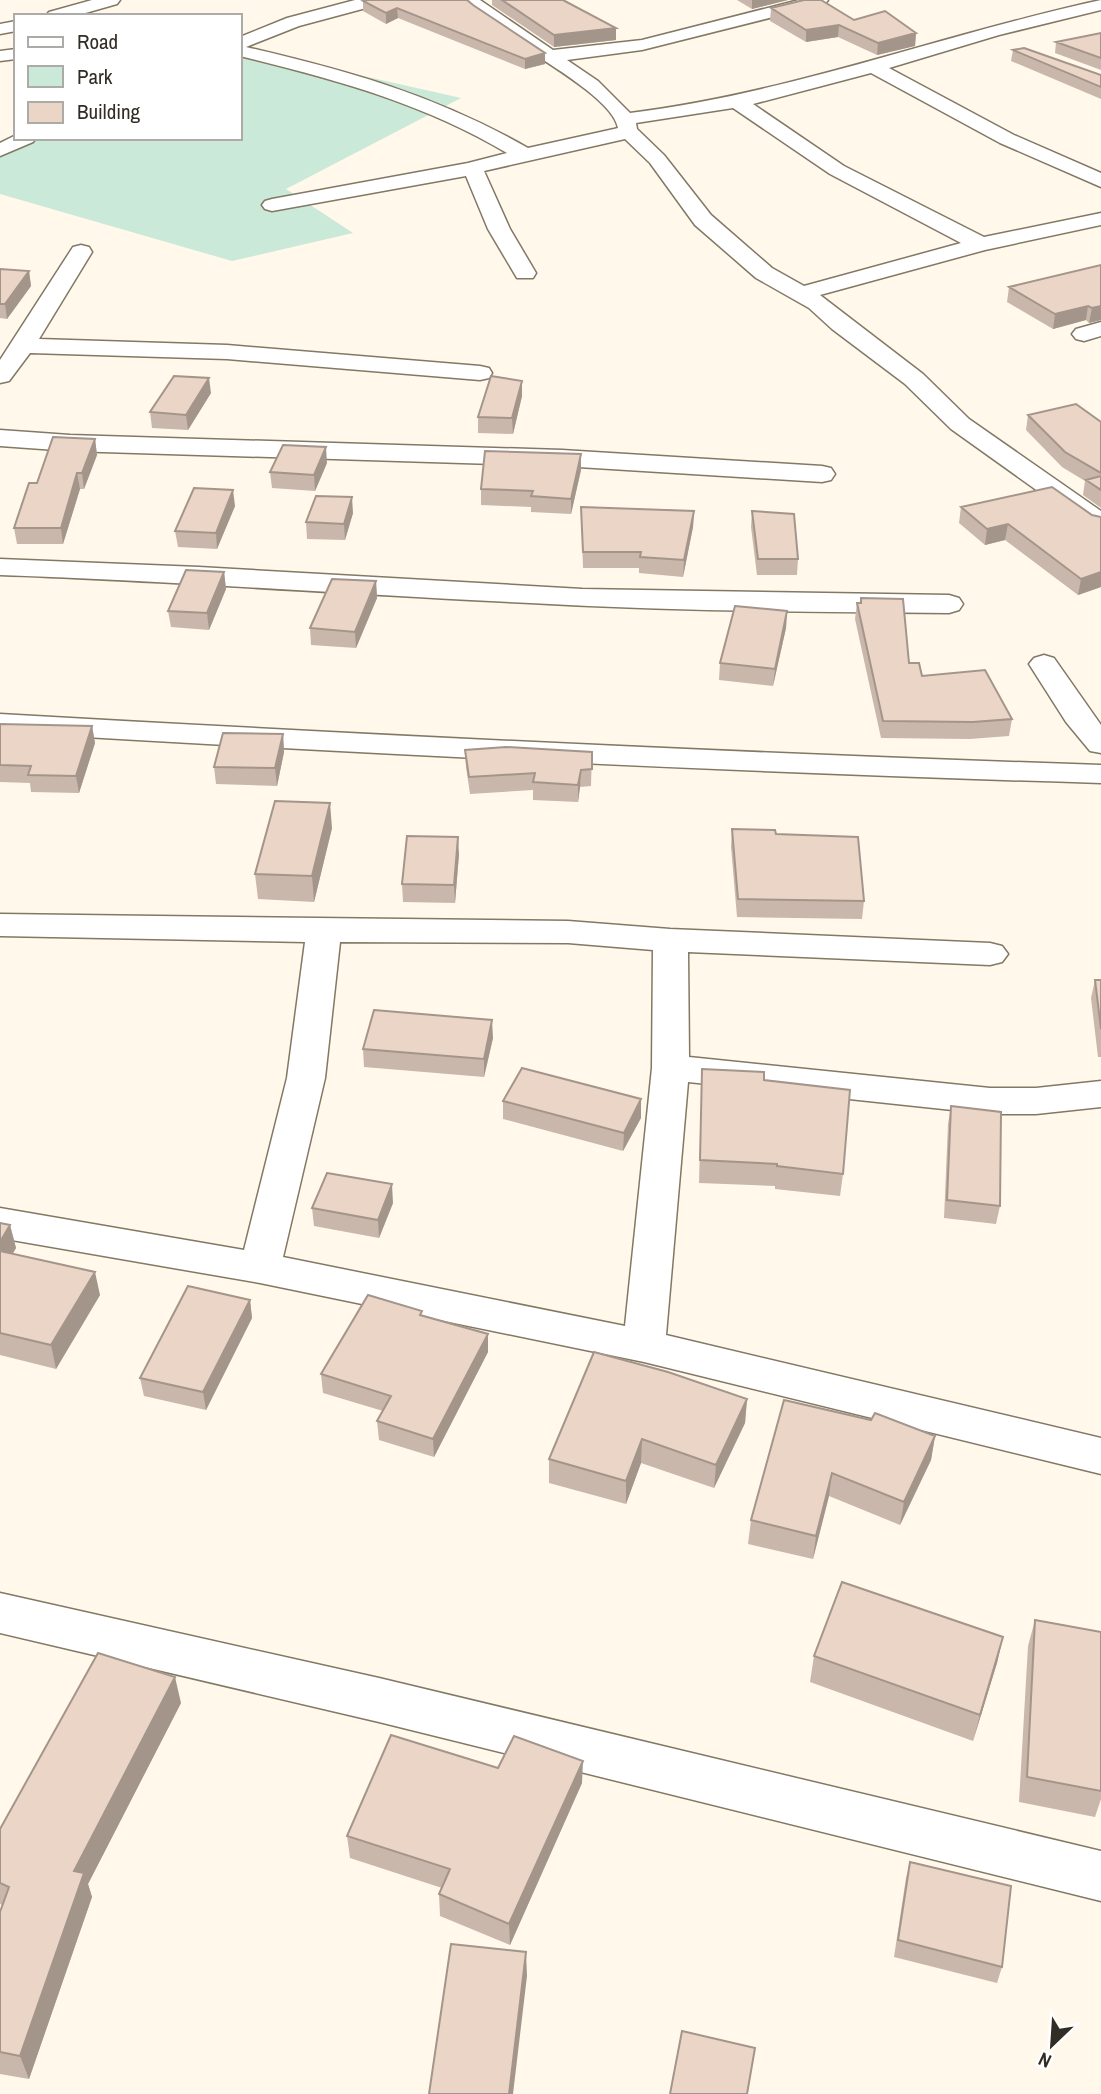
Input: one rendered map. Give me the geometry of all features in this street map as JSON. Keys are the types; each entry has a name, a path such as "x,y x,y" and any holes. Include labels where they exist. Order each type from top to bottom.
{"street":[{"path":"62,14 111,0"},
{"path":"242,42 293,22 375,0"},
{"path":"470,0 591,85 656,159 703,220 764,273 804,293 914,379 960,424 1101,523"},
{"path":"552,56 642,46 819,0"},
{"path":"1039,0 1101,25"},
{"path":"272,205 356,191 435,173 473,169 627,125 739,103 876,68 980,34 1101,5"},
{"path":"980,34 1005,44"},
{"path":"242,51 333,73 401,94 460,119 525,155"},
{"path":"876,68 1007,139 1101,181"},
{"path":"739,103 837,170 982,244"},
{"path":"0,150 22,140"},
{"path":"473,169 499,229 525,273"},
{"path":"804,293 982,244 1101,219"},
{"path":"0,376 23,346 81,252"},
{"path":"23,346 227,352 480,373"},
{"path":"0,438 69,443 562,458 821,474"},
{"path":"0,567 206,574 530,595 742,603 949,604"},
{"path":"1044,664 1077,716 1101,744"},
{"path":"0,723 432,748 760,763 1101,774"},
{"path":"0,925 568,932 670,940 990,954"},
{"path":"260,1268 306,1078 324,931"},
{"path":"644,1346 671,1068 670,940"},
{"path":"671,1068 990,1101 1036,1101 1101,1094"},
{"path":"0,1223 260,1268 644,1346 1101,1456"},
{"path":"0,1613 379,1700 1101,1876"}],"green space":[{"path":"249,50 461,98 286,189 353,233 232,261 0,194 0,154 32,140 242,140 242,53"}],"building":[{"path":"467,0 545,53 525,59 397,8 386,13 363,1"},
{"path":"502,0 563,0 616,28 554,35"},
{"path":"804,0 821,0 854,20 885,11 916,33 878,43 839,25 806,30 771,8"},
{"path":"1101,33 1101,58 1056,42"},
{"path":"1024,48 1101,75 1101,87 1013,50"},
{"path":"1101,265 1101,306 1088,306 1055,314 1009,287"},
{"path":"0,269 29,271 5,304 0,304"},
{"path":"174,376 209,378 186,415 150,412"},
{"path":"491,376 522,381 512,418 478,417"},
{"path":"1076,404 1101,422 1101,473 1065,452 1028,415"},
{"path":"53,437 95,439 82,473 77,473 61,528 14,528 29,483 37,483"},
{"path":"283,445 326,447 314,475 270,472"},
{"path":"485,451 581,454 571,499 531,496 533,491 481,489"},
{"path":"1101,476 1101,490 1086,480"},
{"path":"1052,487 1092,515 1101,517 1101,572 1081,579 1008,524 987,529 961,507"},
{"path":"194,488 233,490 216,533 175,531"},
{"path":"316,496 352,497 344,524 306,522"},
{"path":"581,507 694,511 684,560 640,557 641,552 583,552"},
{"path":"752,511 794,514 798,559 758,559"},
{"path":"186,570 224,572 207,613 168,611"},
{"path":"332,579 376,581 355,632 310,628"},
{"path":"861,598 903,599 909,663 919,663 922,676 985,670 1012,719 973,722 883,721 857,603 861,603"},
{"path":"735,606 787,611 775,669 720,663"},
{"path":"0,724 92,726 76,776 28,775 31,766 0,765"},
{"path":"223,733 283,734 275,768 214,767"},
{"path":"506,747 592,752 592,769 581,770 578,785 533,782 535,773 469,777 465,750"},
{"path":"275,801 330,803 312,876 255,874"},
{"path":"732,829 775,830 776,834 858,837 864,901 738,899"},
{"path":"407,836 458,837 454,885 402,884"},
{"path":"1095,980 1101,980 1101,1029"},
{"path":"374,1010 492,1020 484,1059 363,1049"},
{"path":"522,1068 641,1099 624,1133 503,1101"},
{"path":"702,1069 764,1072 764,1080 850,1090 843,1174 777,1164 700,1160"},
{"path":"951,1106 1001,1112 1000,1206 947,1200"},
{"path":"327,1173 392,1184 378,1220 312,1208"},
{"path":"0,1223 10,1225 0,1242"},
{"path":"0,1251 95,1272 51,1345 0,1333"},
{"path":"188,1286 250,1300 203,1392 140,1378"},
{"path":"368,1295 422,1311 420,1315 488,1334 433,1439 377,1421 391,1396 321,1374"},
{"path":"594,1352 668,1372 747,1399 716,1465 642,1439 626,1481 549,1459"},
{"path":"784,1400 871,1420 875,1413 935,1436 904,1502 832,1473 816,1536 751,1520"},
{"path":"842,1582 1003,1637 980,1715 814,1656"},
{"path":"1035,1620 1101,1632 1101,1791 1027,1777"},
{"path":"98,1653 175,1677 74,1871 84,1873 20,2056 0,2052 0,1912 9,1887 0,1883 0,1829"},
{"path":"391,1735 498,1768 514,1736 583,1761 509,1924 439,1894 450,1869 347,1836"},
{"path":"910,1862 1011,1886 1002,1967 898,1940"},
{"path":"451,1944 526,1952 509,2094 429,2094"},
{"path":"682,2031 755,2048 747,2094 670,2094"}]}
